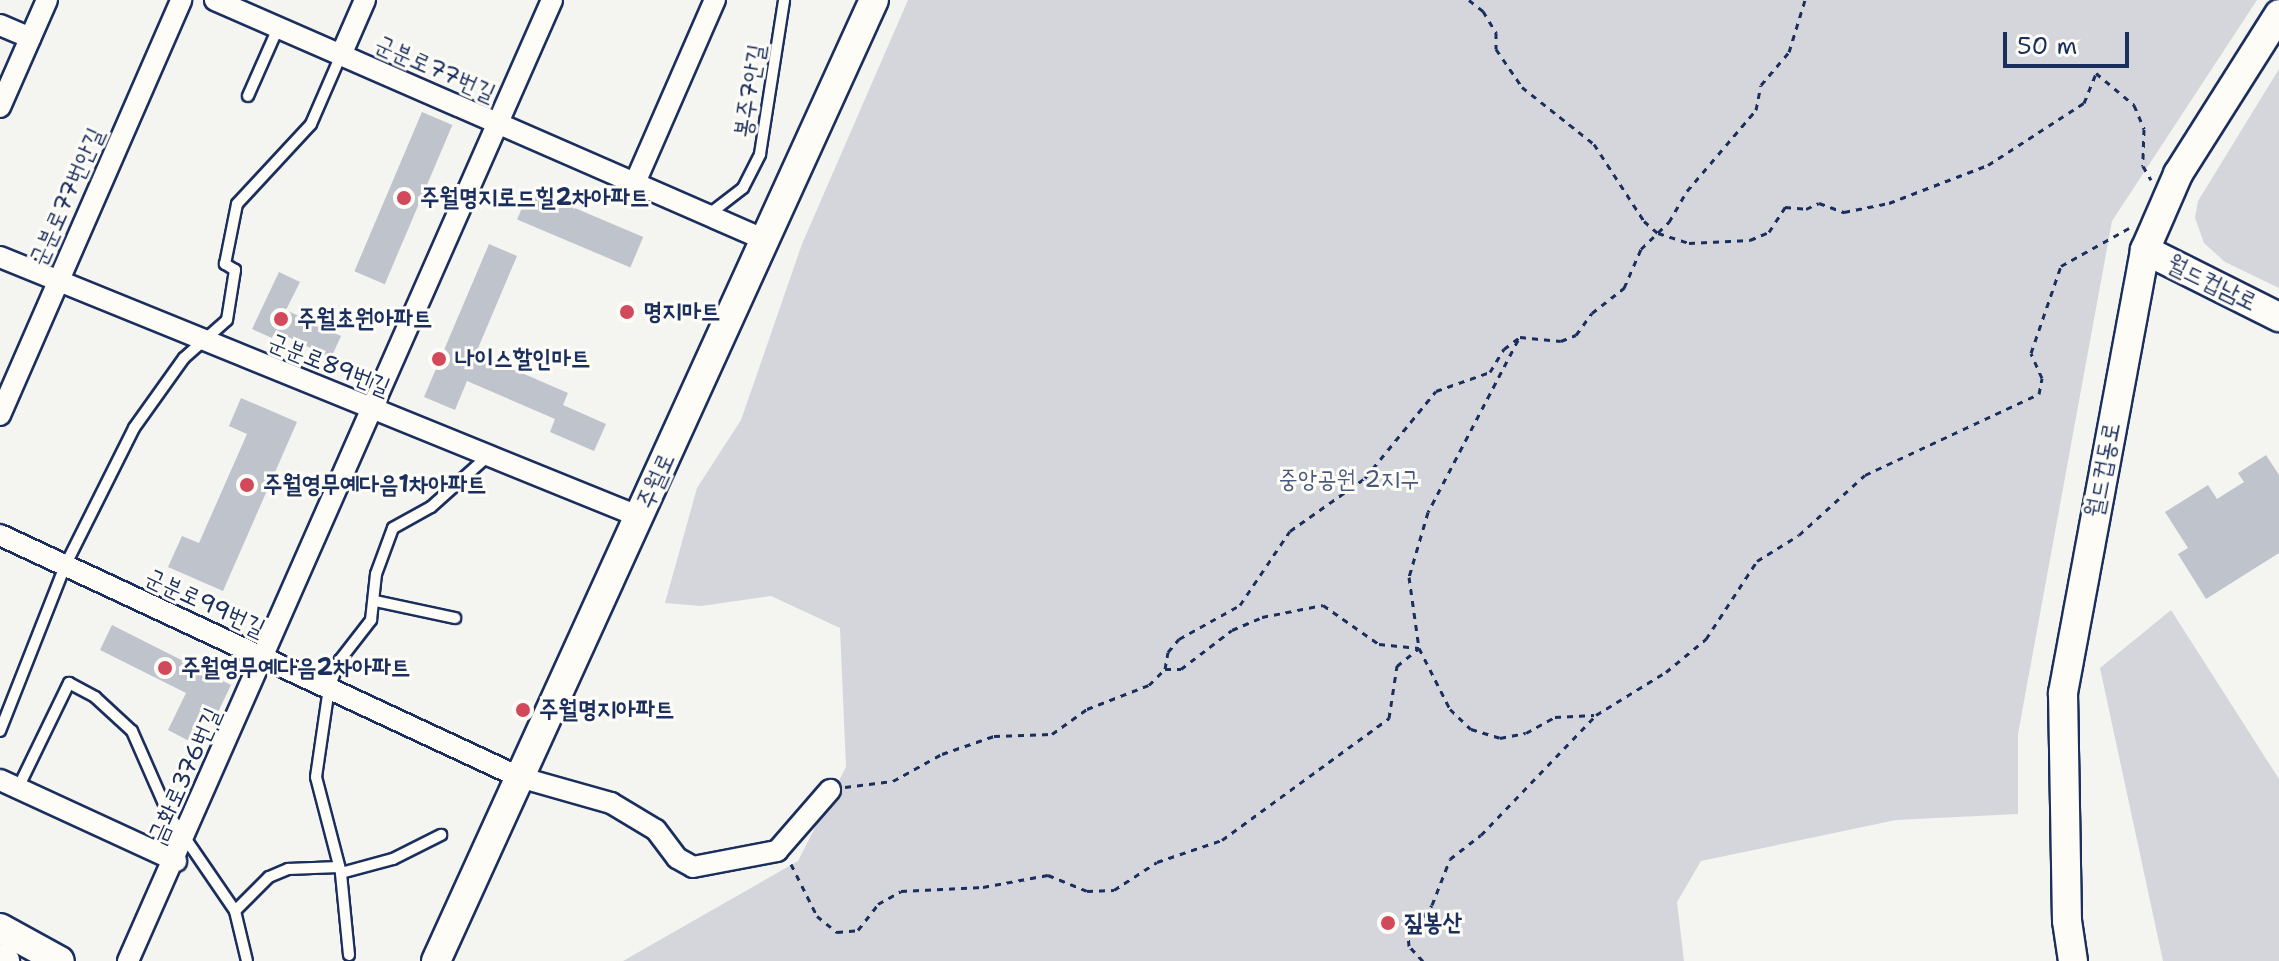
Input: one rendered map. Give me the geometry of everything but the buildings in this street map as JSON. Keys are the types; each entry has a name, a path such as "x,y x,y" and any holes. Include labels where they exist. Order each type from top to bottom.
{"street":[{"path":"0,107 47,0"},
{"name":"군분로77번안길","path":"0,415 181,0"},
{"name":"군분로77번길","path":"215,0 765,240"},
{"path":"341,55 365,0"},
{"name":"금화로376번길","path":"128,961 176,861 552,0"},
{"path":"634,185 715,0"},
{"name":"주월로","path":"436,961 874,0"},
{"name":"월드컵동로","path":"2073,961 2067,921 2063,693 2145,250 2161,210 2279,14"},
{"path":"0,25 30,38"},
{"name":"월드컵남로","path":"2145,250 2279,317"},
{"name":"군분로89번길","path":"0,257 206,344 640,517"},
{"name":"군분로99번길","path":"0,535 519,777 611,803 656,830 677,858 693,867 777,851"},
{"path":"9,784 176,861"},
{"path":"777,851 830,790"},
{"path":"0,928 60,961"}],"lane":[{"name":"봉주7안길","path":"707,215 743,188 760,154 784,0"},
{"path":"248,96 278,28"},
{"path":"0,731 65,566 149,403 184,358 206,344 227,320 235,270 225,264 237,204 311,124 341,55"},
{"path":"349,955 340,870 316,777 329,688 340,660 371,620 376,574 393,528 431,507 488,456"},
{"path":"375,601 455,618"},
{"path":"9,784 69,683 95,697 132,731 152,785 235,911 247,961"},
{"path":"235,911 269,877 288,869 340,870 393,859 441,835"}],"path":[{"path":"1423,961 1409,946 1408,935 1432,905 1450,859 1481,835 1596,715 1695,649 1757,561 1799,535 1865,475 2039,394 2042,378 2031,353 2061,266 2161,210 2143,166 2144,129 2134,105 2096,73 2084,103 1988,165 1908,199 1844,212 1819,203 1806,209 1785,207 1769,232 1750,240 1689,243 1658,233 1627,201 1594,144 1509,72 1507,60 1496,49 1496,33 1469,0"},
{"path":"830,790 893,781 942,754 994,736 1052,734 1087,709 1149,685 1165,669 1168,652 1179,639 1240,605 1290,531 1365,478 1436,391 1490,372 1504,349 1520,337 1549,336 1561,341 1576,335 1592,313 1624,288 1636,257 1756,110 1761,85 1789,52 1805,0"},
{"path":"1520,337 1428,512 1409,577 1419,648 1450,709 1471,729 1500,738 1526,733 1555,717 1596,715"},
{"path":"1165,669 1181,669 1232,630 1262,617 1323,605 1379,644 1419,648"},
{"path":"777,851 786,855 817,916 837,932 858,930 878,904 901,891 983,887 1048,875 1087,891 1114,890 1157,862 1222,840 1389,718 1397,666 1419,648"}],"green space":[{"name":"중앙공원 2지구","path":"908,0 2257,0 2112,221 2018,734 2018,814 1896,820 1701,861 1677,902 1684,961 623,961 798,861 846,767 840,628 771,596 701,606 665,603 697,488 741,420 802,244"},
{"path":"2279,69 2279,288 2225,262 2204,243 2195,218 2198,201"},
{"path":"2171,610 2279,779 2279,961 2163,961 2100,668"}],"place":[{"name":"주월명지로드힐2차아파트","path":"404,198"},
{"name":"명지마트","path":"627,312"},
{"name":"주월초원아파트","path":"281,319"},
{"name":"나이스할인마트","path":"439,359"},
{"name":"주월영무예다음1차아파트","path":"247,485"},
{"name":"주월영무예다음2차아파트","path":"165,668"},
{"name":"주월명지아파트","path":"523,710"},
{"name":"짚봉산","path":"1388,923"}]}
